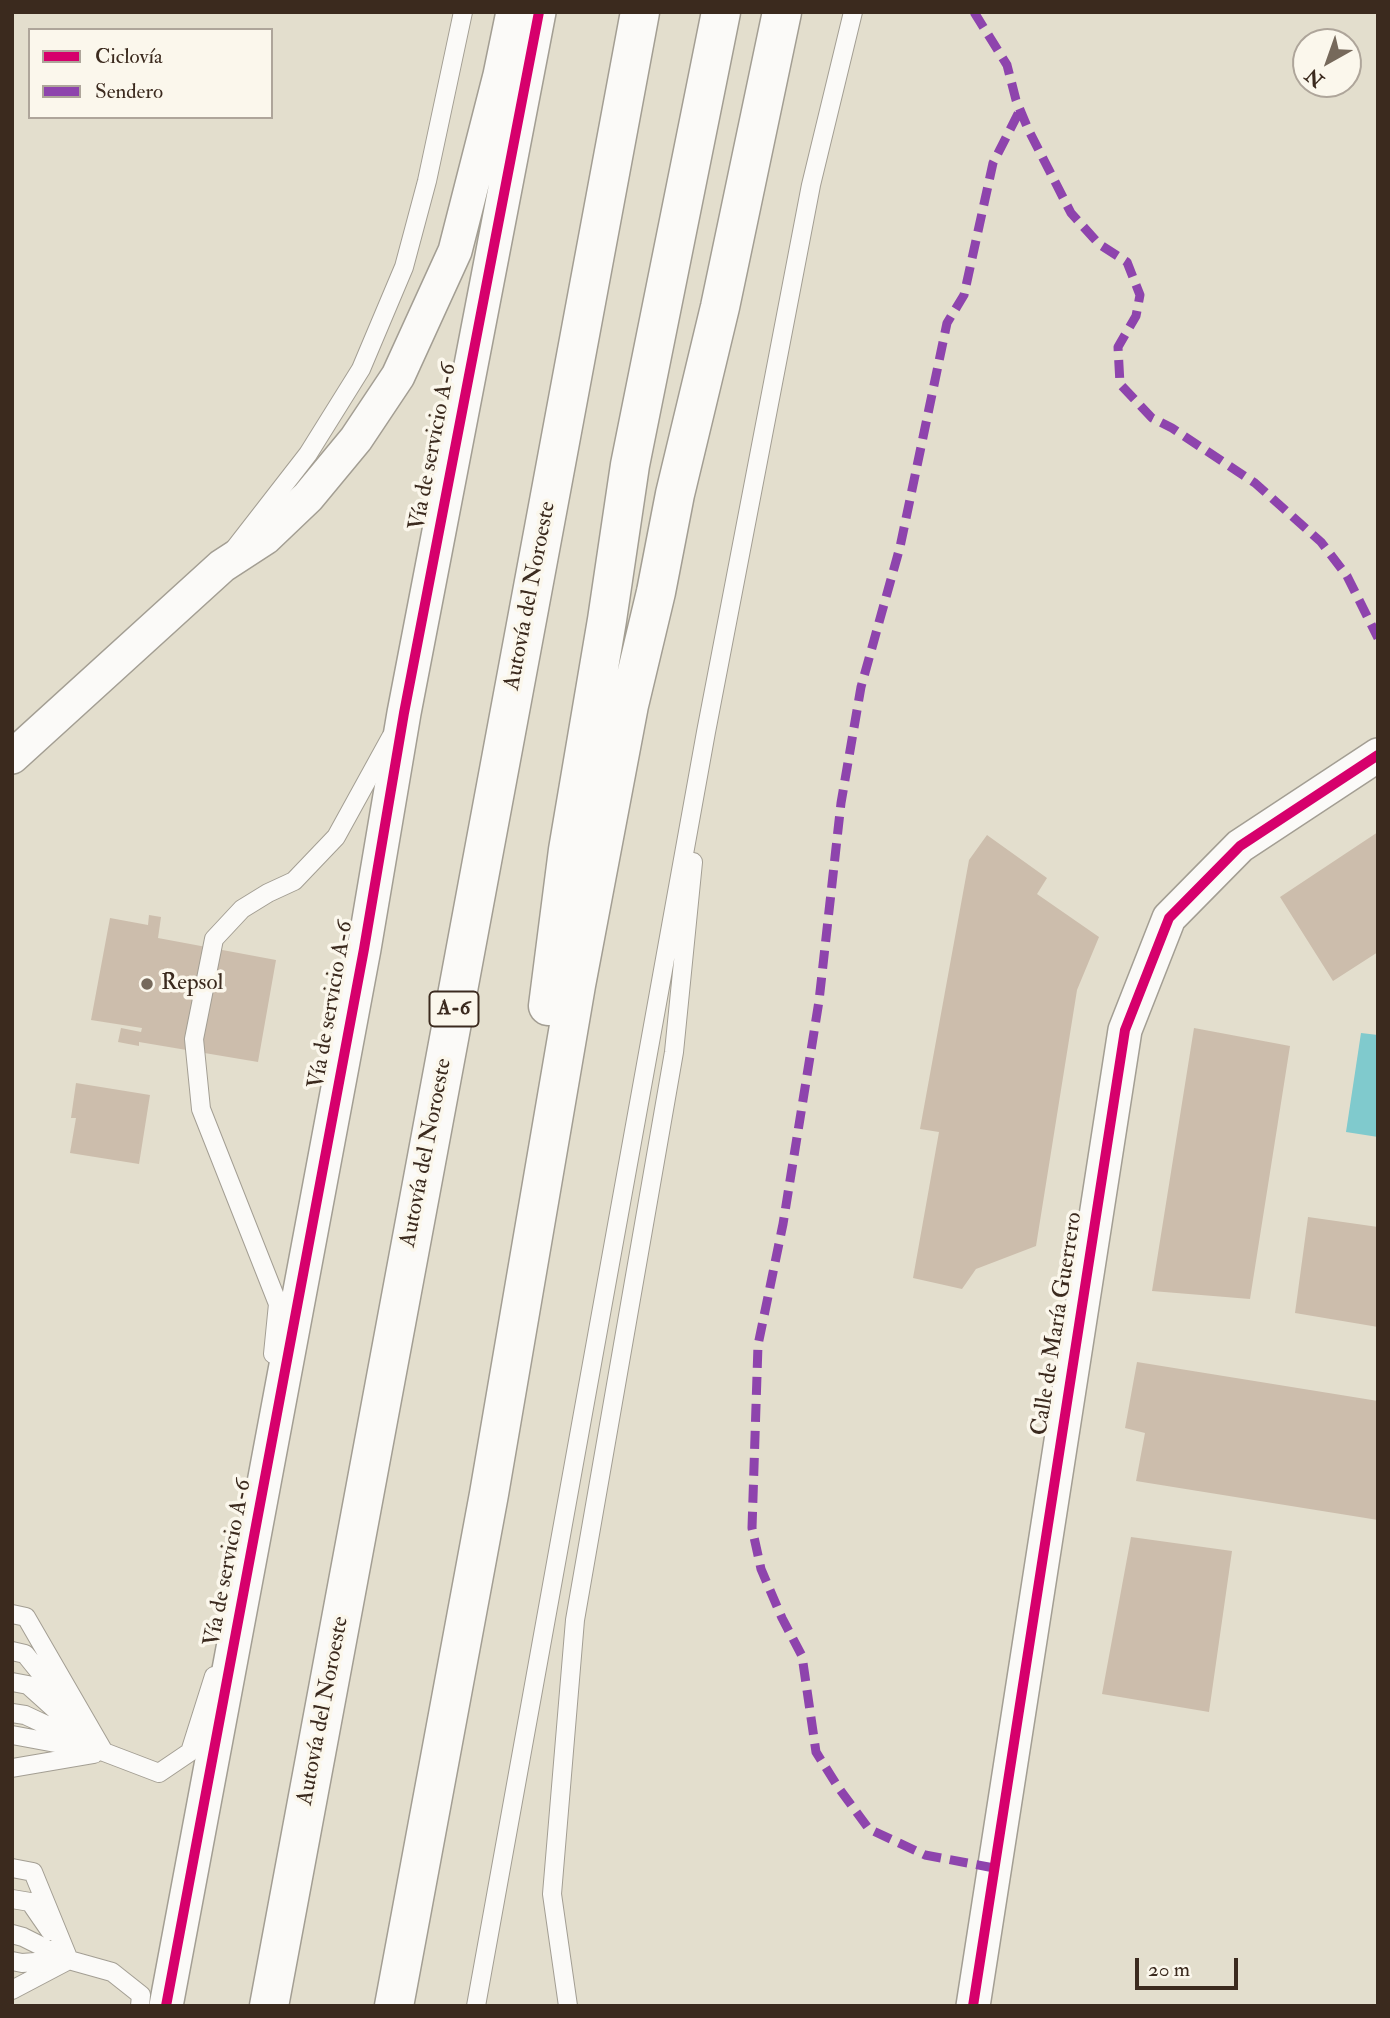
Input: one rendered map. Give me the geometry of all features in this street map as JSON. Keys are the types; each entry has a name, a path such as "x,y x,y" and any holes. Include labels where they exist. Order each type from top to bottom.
{"highway":[{"name":"Autovía del Noroeste","path":"269,2006 640,12"},
{"path":"374,2006 460,1539 533,1118 568,850 630,465 721,12"},
{"path":"394,2006 629,705 656,592 675,494 720,307 782,12"},
{"path":"629,705 639,581 720,116 712,56"}],"street":[{"path":"12,757 222,566 265,538 308,497 356,439 398,376 455,251 500,75 513,12"},
{"name":"Vía de servicio A-6","path":"166,2006 364,949 404,713 539,12"},
{"name":"Calle de María Guerrero","path":"973,2006 1125,1030 1170,918 1240,846 1378,755"}],"lane":[{"path":"222,566 308,454 366,356 404,267 427,181 463,12"},
{"path":"476,2006 706,732 811,185 853,12"},
{"path":"12,1713 25,1715 104,1752 159,1773 190,1752 253,1548 278,1304 201,1109 194,1039 214,939 242,909 294,881 336,837 404,713"},
{"path":"568,2006 552,1894 575,1620 674,1052 706,732"},
{"path":"12,1614 26,1617 104,1752"},
{"path":"12,1651 25,1654 104,1752"},
{"path":"12,1682 28,1685 104,1752"},
{"path":"12,1735 104,1752"},
{"path":"12,1768 104,1752"},
{"path":"12,1868 33,1872 69,1960"},
{"path":"12,1899 30,1902 69,1960"},
{"path":"12,1934 69,1960 112,1972 141,1995 140,2006"},
{"path":"12,1961 22,1963 69,1960"},
{"path":"12,1990 69,1960"}],"water":[{"path":"1361,1033 1378,1035 1378,1137 1346,1132"}],"building":[{"path":"1378,832 1378,952 1333,981 1280,897"},
{"path":"987,835 1047,878 1037,894 1099,937 1077,990 1036,1246 976,1269 962,1289 913,1278 939,1132 920,1129 969,860"},
{"path":"149,915 161,917 158,938 276,960 258,1062 139,1042 139,1046 118,1042 121,1028 141,1032 142,1028 91,1020 110,918 148,925"},
{"path":"1194,1028 1290,1046 1250,1299 1152,1291"},
{"path":"76,1083 150,1095 139,1164 70,1153 76,1118 71,1118"},
{"path":"1308,1217 1378,1227 1378,1327 1295,1313"},
{"path":"1137,1362 1378,1401 1378,1520 1136,1481 1145,1433 1125,1428"},
{"path":"1131,1537 1232,1551 1209,1712 1102,1694"}],"marked path":[{"path":"974,12 1007,65 1016,100 1028,129 1071,213 1099,244 1127,262 1140,295 1136,316 1118,347 1120,384 1152,418 1172,428 1255,483 1321,542 1347,576 1378,638"},
{"path":"994,1868 925,1855 869,1829 838,1787 816,1752 802,1656 761,1569 752,1528 758,1345 783,1224 819,1001 841,803 861,687 900,547 947,323 964,295 993,163 1020,110"}],"cycle path":[{"path":"166,2006 364,949 404,713 539,12"},
{"path":"973,2006 1125,1030 1169,918 1240,846 1378,755"}],"place":[{"name":"Repsol","path":"147,984"}]}
